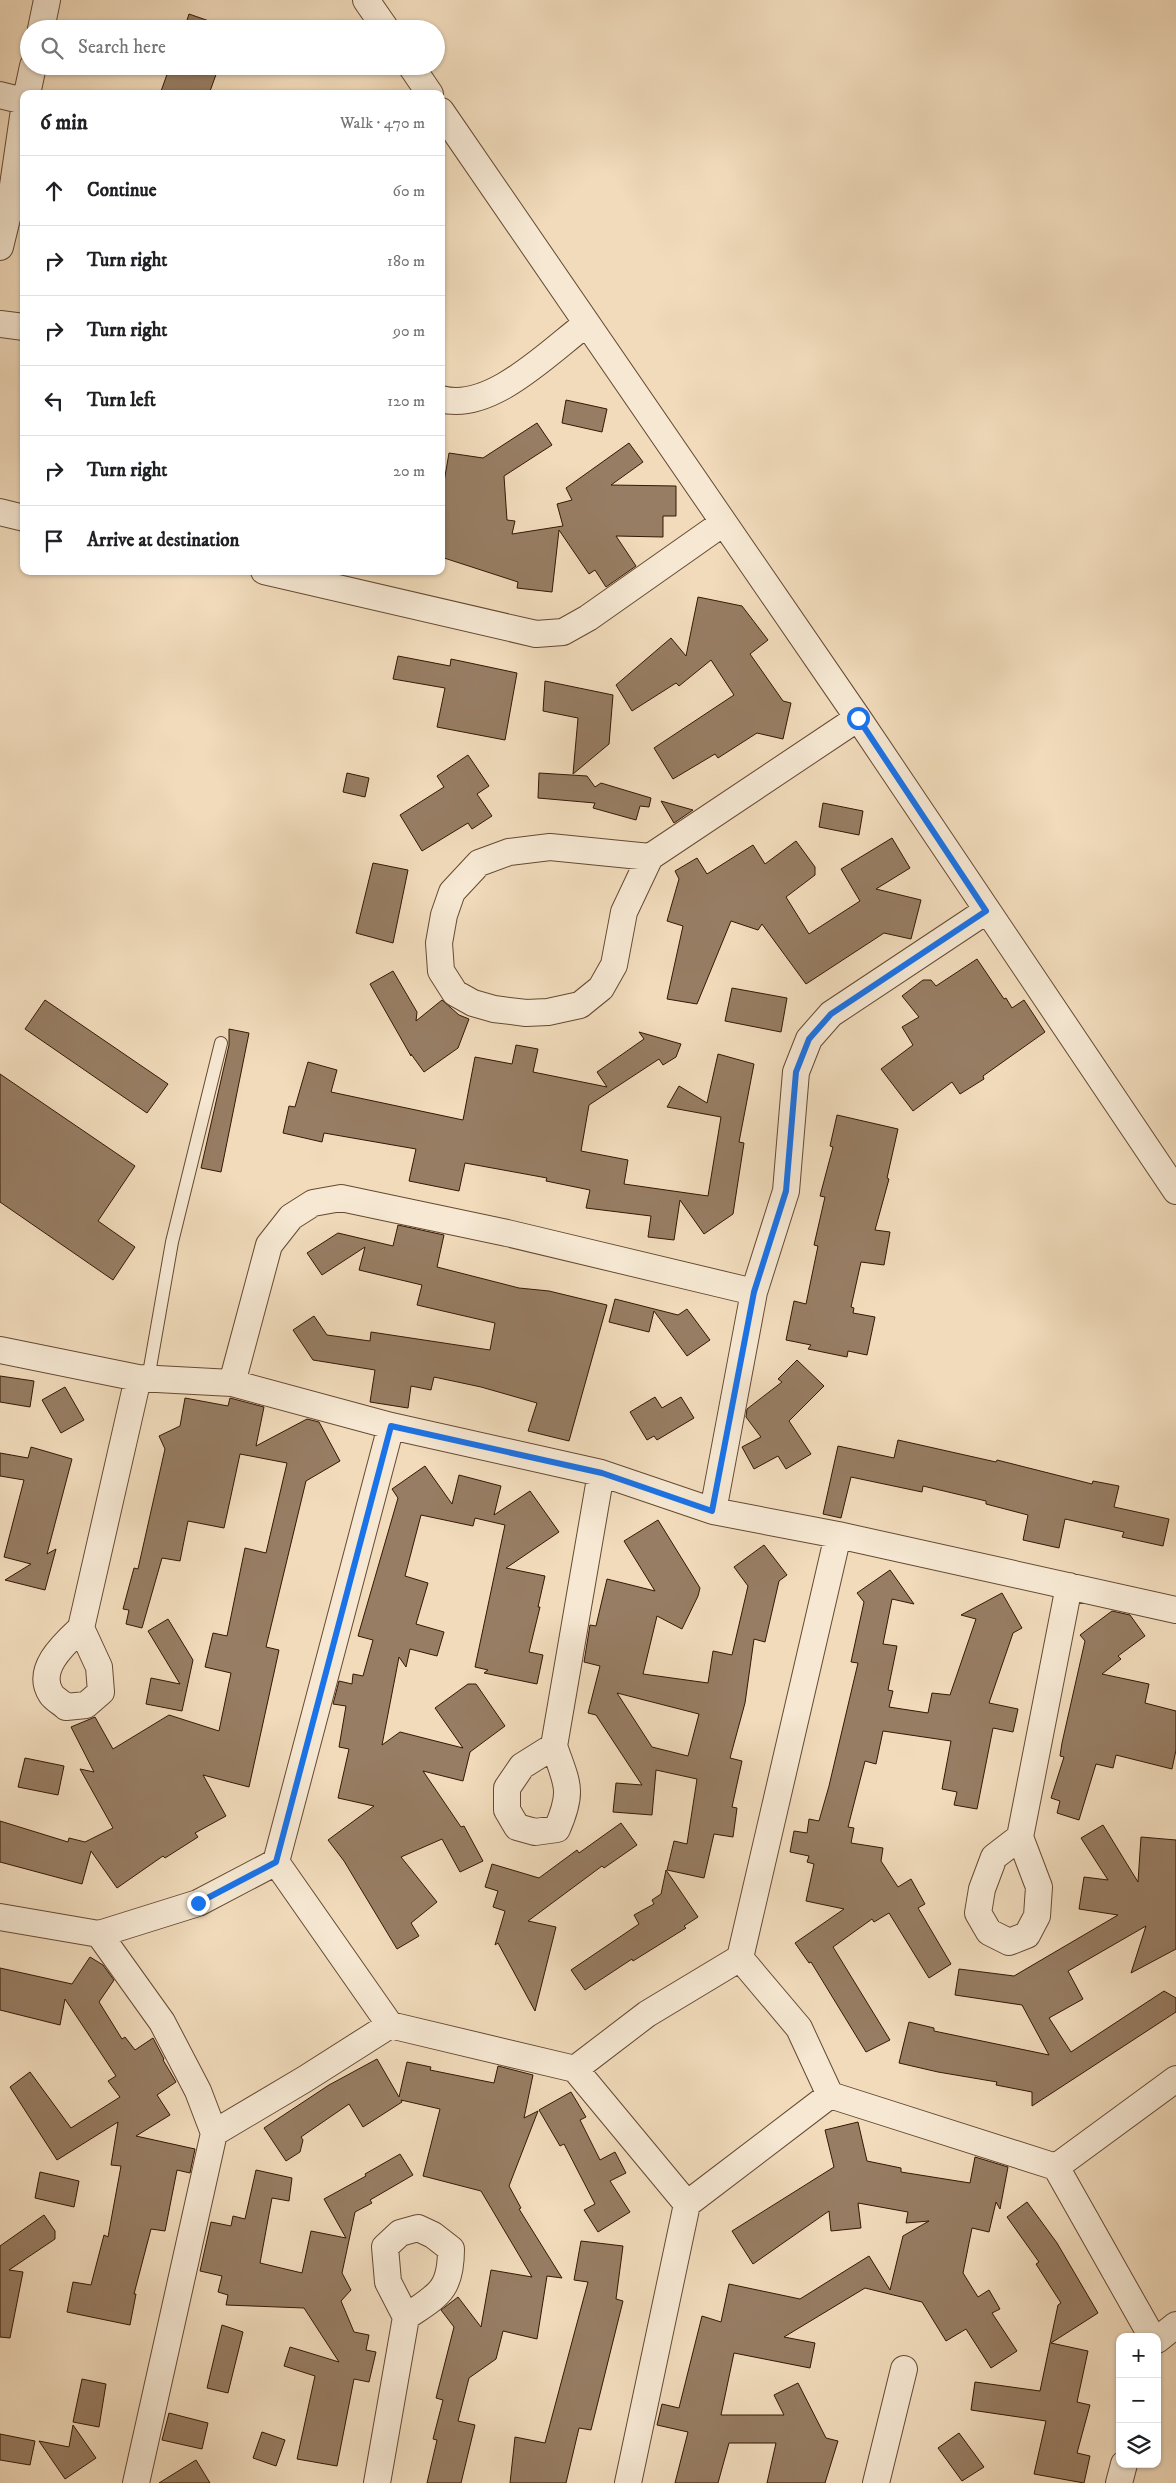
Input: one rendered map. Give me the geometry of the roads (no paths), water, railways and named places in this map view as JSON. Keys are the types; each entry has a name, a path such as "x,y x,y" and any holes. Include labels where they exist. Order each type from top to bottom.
{"street":[{"path":"43,20 47,0"},
{"path":"366,0 380,20"},
{"path":"28,90 31,75"},
{"path":"417,75 427,90"},
{"path":"0,94 20,100"},
{"path":"445,117 858,718 1176,1191"},
{"path":"0,247 10,206 20,137"},
{"path":"0,324 20,327"},
{"path":"445,400 450,402 473,401 502,389 586,324"},
{"path":"0,512 20,517"},
{"path":"281,575 536,634 563,632 588,618 723,523"},
{"path":"650,857 550,847 509,852 479,864 452,892 444,915 439,943 441,971 455,993 473,1003 494,1009 526,1013 548,1012 580,1005 601,988 614,965 624,912 650,857 858,718"},
{"path":"712,1511 754,1292 786,1191 796,1072 809,1039 831,1014 986,911"},
{"path":"232,1383 269,1245 291,1217 313,1203 341,1198 507,1233 754,1292"},
{"path":"0,1350 143,1379 232,1383 391,1426 602,1473 712,1511 838,1535 1176,1610"},
{"path":"81,1628 143,1379"},
{"path":"0,1917 99,1934 198,1903 276,1862 391,1426"},
{"path":"554,1746 602,1473"},
{"path":"575,2069 647,2014 740,1958 838,1535"},
{"path":"1020,1837 1069,1586"},
{"path":"276,1862 390,2025 575,2069 688,2204"},
{"path":"99,1934 162,2022 198,2091 214,2133 136,2483"},
{"path":"740,1958 799,2028 830,2095 1056,2167 1150,2333"},
{"path":"214,2133 305,2079 390,2025"},
{"path":"1056,2167 1176,2079"},
{"path":"628,2483 688,2204 830,2095"},
{"path":"377,2483 406,2317"},
{"path":"1161,2337 1176,2325"},
{"path":"876,2483 904,2369"},
{"path":"1119,2483 1123,2468"}],"lane":[{"path":"143,1379 172,1242 221,1043"}]}
